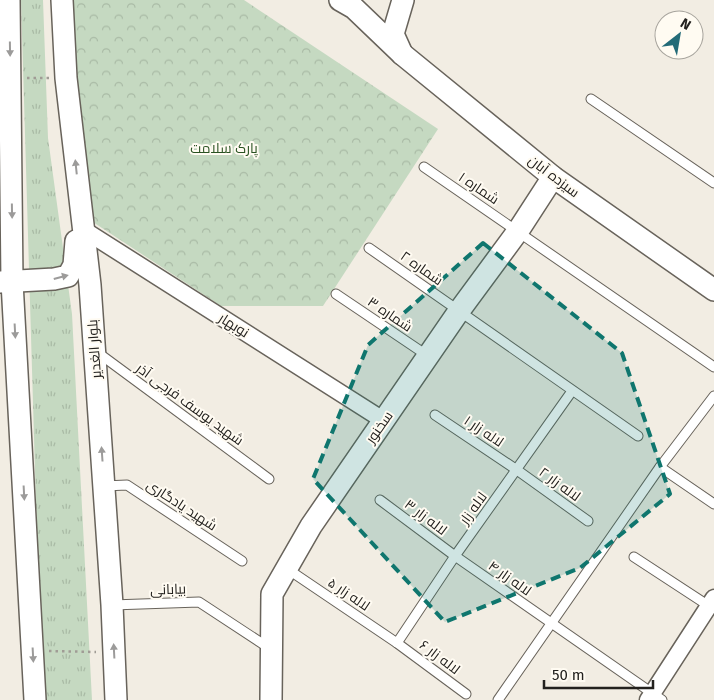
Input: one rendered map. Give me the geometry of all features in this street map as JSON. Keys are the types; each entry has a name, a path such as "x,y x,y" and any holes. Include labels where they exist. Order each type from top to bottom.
{"street":[{"path":"9,0 10,78 6,282 36,700"},
{"name":"بلوار الغدیر","path":"62,0 66,78 84,230 95,351 117,699"},
{"path":"402,54 392,34 403,0"},
{"name":"سیزده آبان","path":"354,3 402,54 553,177 710,283"},
{"name":"سخنور","path":"271,700 272,594 286,568 302,539 383,420 459,311 518,231 553,177"},
{"path":"6,282 62,278 70,273 75,261 80,206"},
{"name":"نوبهار","path":"84,230 383,420"},
{"path":"654,698 712,604"}],"lane":[{"path":"591,99 714,184"},
{"name":"شماره ۱","path":"424,167 714,367"},
{"name":"شماره ۲","path":"369,248 638,436"},
{"name":"شماره ۳","path":"336,294 428,356"},
{"name":"شهید یوسف فرجی آذر","path":"95,351 269,479"},
{"name":"لاله زار","path":"397,643 455,556 572,391"},
{"path":"498,700 660,467 714,396"},
{"name":"لاله زار ۱","path":"435,415 517,470"},
{"path":"660,467 714,504"},
{"name":"لاله زار ۲","path":"517,470 588,521"},
{"name":"شهید یادگاری","path":"104,486 127,486 242,561"},
{"name":"لاله زار ۳","path":"380,500 455,556"},
{"name":"لاله زار ۴","path":"455,556 654,698"},
{"path":"634,557 712,604"},
{"name":"لاله زار ۵","path":"286,568 397,643"},
{"name":"بیابانی","path":"112,605 199,602 271,650"},
{"name":"لاله زار ۶","path":"397,643 466,694"}],"path":[{"path":"10,78 66,78"},
{"path":"33,651 114,652"}],"highlighted area":[{"path":"483,243 622,353 670,494 580,568 445,622 313,479 368,345"}],"green space":[{"path":"21,0 43,0 48,138 72,314 92,700 46,700 39,605"},
{"name":"پارک سلامت","path":"67,0 244,0 438,129 323,306 221,306 70,207"}]}
